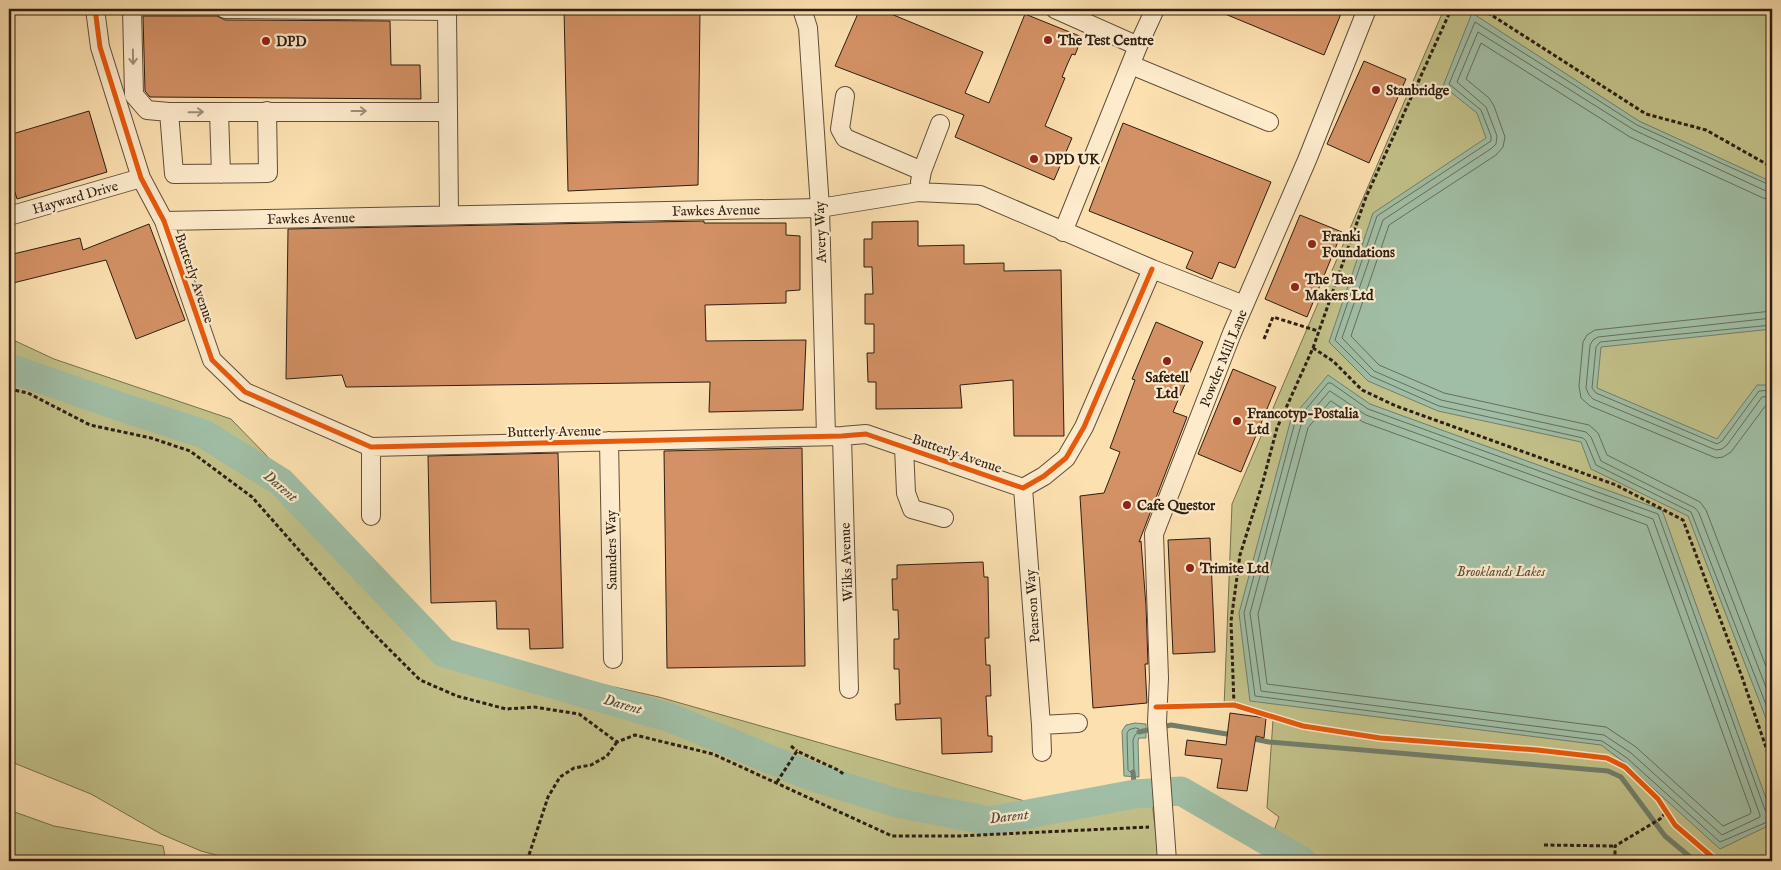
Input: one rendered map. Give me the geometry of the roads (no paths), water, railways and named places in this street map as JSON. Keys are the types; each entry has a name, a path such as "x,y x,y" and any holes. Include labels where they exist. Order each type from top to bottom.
{"street":[{"name":"Butterly Avenue","path":"95,9 100,48 141,178 164,221 212,360 244,392 371,447 866,434 1023,488"},
{"path":"132,9 134,95 147,110 170,112 448,112"},
{"path":"225,9 447,11 449,216"},
{"name":"Avery Way","path":"802,9 808,28 834,436"},
{"path":"1055,9 1138,46"},
{"path":"1063,232 1138,46 1155,9"},
{"name":"Powder Mill Lane","path":"1167,861 1157,728 1159,678 1154,534 1244,306 1307,160 1367,9"},
{"path":"1131,65 1269,122"},
{"path":"845,96 840,129 845,138 922,171"},
{"path":"170,112 174,174 221,174 268,172 267,111"},
{"path":"218,112 221,174"},
{"path":"918,192 922,171 940,124"},
{"name":"Hayward Drive","path":"9,216 141,178"},
{"name":"Fawkes Avenue","path":"164,221 820,208 918,192 980,195 1063,232 1244,306"},
{"path":"1023,488 1044,476 1066,458 1079,435 1152,269"},
{"name":"Wilks Avenue","path":"834,436 849,689"},
{"name":"Saunders Way","path":"609,441 613,659"},
{"path":"371,447 371,516"},
{"path":"904,447 906,493 912,509 944,518"},
{"name":"Pearson Way","path":"1023,488 1042,752"},
{"path":"1041,725 1078,723"}],"water":[{"path":"1472,13 1639,121 1772,182 1772,329 1601,347 1597,388 1717,439 1757,385 1772,385 1772,734 1688,516 1591,469 1581,442 1438,411 1368,381 1329,342 1373,213 1486,138 1477,113 1443,86"},
{"path":"1328,375 1370,404 1662,510 1772,815 1772,824 1720,849 1624,762 1601,745 1250,701 1239,613 1291,419"},
{"path":"1135,723 1146,724 1146,738 1139,738 1138,741 1139,777 1124,776 1122,731 1126,725"}],"waterway":[{"name":"Darent","path":"9,368 204,434 281,482 444,653 671,718 810,776 897,803 990,821 1135,794 1181,791 1302,861"},
{"path":"1139,732 1171,725 1233,735"},
{"path":"1249,738 1269,742 1608,771 1621,777 1665,836 1695,861"},
{"path":"1133,772 1135,794"}],"place":[{"name":"The Test Centre","path":"1048,40"},
{"name":"DPD","path":"266,41"},
{"name":"Stanbridge","path":"1376,90"},
{"name":"DPD UK","path":"1034,159"},
{"name":"Franki Foundations","path":"1312,244"},
{"name":"The Tea Makers Ltd","path":"1295,287"},
{"name":"Safetell Ltd","path":"1167,361"},
{"name":"Francotyp-Postalia Ltd","path":"1237,421"},
{"name":"Cafe Questor","path":"1127,505"},
{"name":"Trimite Ltd","path":"1190,568"}],"park label":[{"name":"Brooklands Lakes","path":"1501,571"}]}
